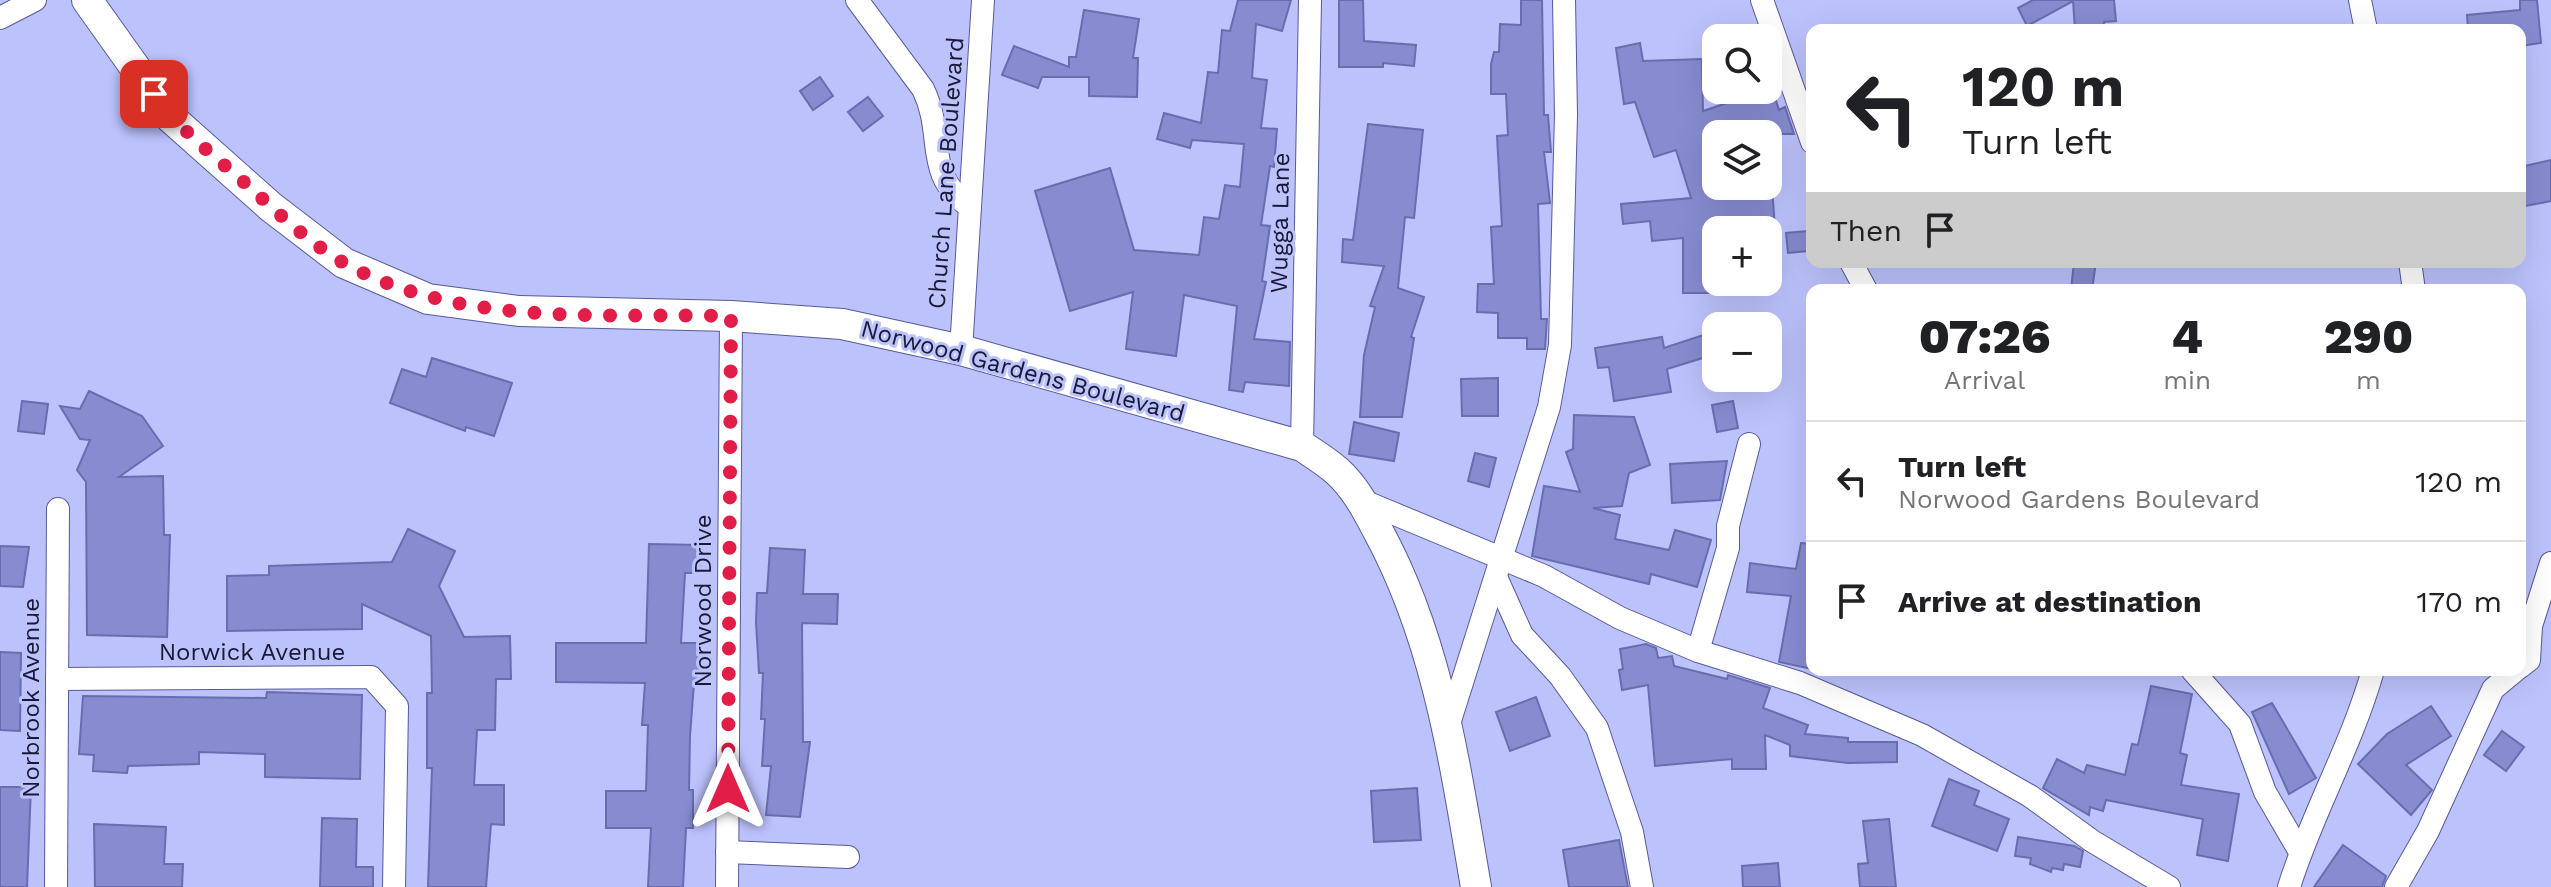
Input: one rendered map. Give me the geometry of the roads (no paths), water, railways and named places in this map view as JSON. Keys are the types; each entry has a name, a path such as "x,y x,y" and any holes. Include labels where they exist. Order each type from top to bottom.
{"street":[{"path":"0,18 35,0"},
{"name":"Norwood Gardens Boulevard","path":"87,0 171,118 271,207 344,263 428,299 504,309 731,316 842,324 961,350 1302,446 1338,472 1361,500 1399,570 1424,637 1448,727 1476,887"},
{"path":"857,0 923,89 931,105 945,184 970,207"},
{"name":"Church Lane Boulevard","path":"961,350 983,0"},
{"name":"Wugga Lane","path":"1302,446 1310,0"},
{"path":"1448,727 1549,407 1560,345 1566,115 1564,0"},
{"path":"1762,0 1806,125"},
{"path":"2360,0 2365,24"},
{"name":"Norwood Drive","path":"727,887 731,316"},
{"path":"1698,651 1728,548 1728,526 1749,444"},
{"path":"1361,500 1498,568 1544,576 1620,618 1698,651 1800,683 1922,735 2030,796 2092,841 2169,887"},
{"name":"Norbrook Avenue","path":"56,887 58,509"},
{"path":"2526,662 2529,660 2531,626 2551,563"},
{"path":"1498,568 1522,635 1560,676 1597,728 1632,832 1642,887"},
{"path":"2197,676 2240,724 2265,792 2300,852"},
{"path":"2289,887 2300,852 2362,709 2371,676"},
{"path":"2396,887 2428,831 2493,689 2508,676"},
{"name":"Norwick Avenue","path":"57,679 371,677 397,706 394,887"},
{"path":"727,852 848,857"}]}
